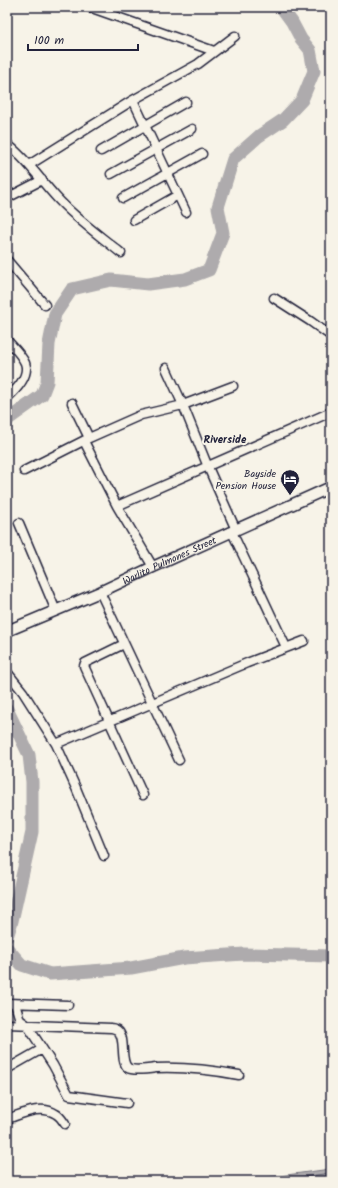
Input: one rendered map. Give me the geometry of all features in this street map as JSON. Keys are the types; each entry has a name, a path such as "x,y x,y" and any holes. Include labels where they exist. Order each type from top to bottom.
{"street":[{"path":"89,7 214,51"},
{"path":"29,165 133,100 198,64 235,36"},
{"path":"133,100 186,212"},
{"path":"101,151 186,102"},
{"path":"111,174 192,129"},
{"path":"7,144 17,152 69,210 120,253"},
{"path":"123,198 202,154"},
{"path":"7,198 42,180"},
{"path":"134,220 178,195"},
{"path":"7,260 45,305"},
{"path":"274,298 331,336"},
{"path":"7,340 20,354 25,364 26,372 22,382 7,398"},
{"path":"166,368 183,405 234,531 286,647"},
{"path":"24,471 141,415 183,405 234,386"},
{"path":"72,403 86,440 117,506 153,567"},
{"path":"117,506 331,412"},
{"name":"Warlito Pulmones Street","path":"7,631 100,592 331,487"},
{"path":"19,523 56,611"},
{"path":"100,592 179,760"},
{"path":"56,744 286,647 304,641"},
{"path":"124,644 84,664 84,668 143,795"},
{"path":"7,672 23,692 56,744 104,856"},
{"path":"11,1004 68,1005"},
{"path":"11,1004 20,1020 27,1025 53,1065 69,1095 128,1103"},
{"path":"7,1024 111,1028 117,1030 120,1034 128,1068 189,1069 239,1075"},
{"path":"7,1069 42,1049"},
{"path":"7,1119 34,1110 43,1110 56,1114 65,1124"}],"water":[{"path":"331,1168 331,1181 243,1181 323,1170"}],"waterway":[{"path":"7,420 42,395 47,382 49,344 55,314 72,289 111,280 148,284 185,279 209,270 223,233 218,207 233,159 259,136 283,120 302,100 314,71 310,50 301,39 292,22 281,7"},
{"path":"7,709 29,755 32,782 32,832 7,937"},
{"path":"7,948 22,965 50,974 131,968 184,958 244,954 331,956"}],"place":[{"name":"Bayside Pension House","path":"290,496"}],"district":[{"name":"Riverside","path":"225,439"}]}
